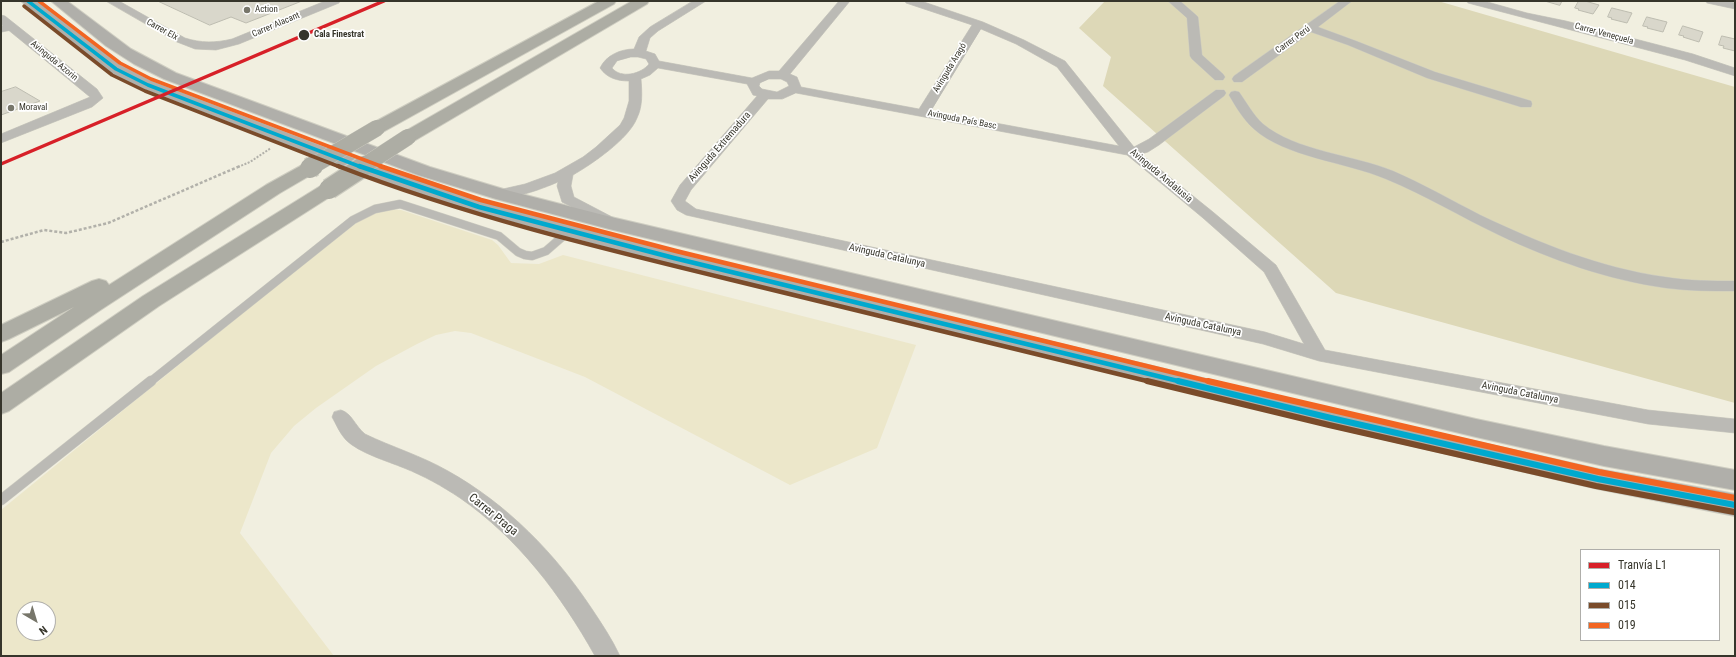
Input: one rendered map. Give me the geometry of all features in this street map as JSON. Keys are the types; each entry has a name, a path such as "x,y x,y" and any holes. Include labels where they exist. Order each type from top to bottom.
{"highway":[{"path":"1,334 127,271 202,226 273,189 378,128 609,1"},
{"path":"1,405 151,301 329,189 408,137 642,1"},
{"path":"1,366 94,304 273,189"},
{"path":"1,410 151,301"}],"main road":[{"path":"28,1 116,69 148,85 395,180 479,207 569,232 1330,418 1591,478 1735,505"},
{"path":"58,1 97,32 138,61 170,76 396,161 499,194 616,225 1476,428 1604,456 1735,480"}],"street":[{"name":"Carrer Elx","path":"111,1 181,40 195,45 216,46"},
{"name":"Carrer Alacant","path":"216,46 235,42 334,1"},
{"path":"639,53 645,37 654,29 701,1"},
{"path":"782,75 845,1"},
{"name":"Avinguda Andalusia","path":"910,1 979,24 1020,42 1062,64 1130,152 1208,215 1270,269 1319,355"},
{"path":"1173,1 1192,17 1196,56 1219,77"},
{"name":"Carrer Perú","path":"1242,88 1309,28 1347,1"},
{"name":"Carrer Veneçuela","path":"1472,1 1675,53 1735,72"},
{"name":"Carrer Veneçuela","path":"1492,1 1531,12 1570,19 1703,54 1735,66"},
{"path":"1711,1 1735,6"},
{"path":"136,3 140,18"},
{"name":"Avinguda Azorin","path":"1,18 6,28 93,92 97,98 87,104 1,139"},
{"name":"Avinguda Aragó","path":"923,113 971,34 979,24"},
{"path":"1309,28 1431,75 1526,104"},
{"path":"639,53 651,57 655,64 649,71 635,76 619,76 608,71 606,68 611,60 616,57 639,53"},
{"path":"655,64 754,82"},
{"path":"769,75 782,75 793,80 795,83 793,89 782,95 765,95 753,89 752,86 754,82 758,79 769,75"},
{"path":"499,194 520,191 541,185 566,174 604,148 628,124 636,102 635,76"},
{"path":"1220,93 1210,85 1212,79 1228,77 1242,88 1250,119 1274,137 1308,151 1341,159 1396,177 1475,218 1568,257 1617,274 1640,279 1691,286 1735,286"},
{"path":"1130,152 1149,146 1220,93 1242,88"},
{"name":"Avinguda País Basc","path":"793,89 1130,152"},
{"name":"Avinguda Extremadura","path":"678,201 684,188 765,95"},
{"path":"566,174 564,186 567,199 616,225"},
{"name":"Avinguda Catalunya","path":"678,201 682,207 691,212 1265,338 1319,355 1648,417 1735,426"},
{"name":"Carrer Praga","path":"341,417 352,434 358,439 440,476 488,509 514,530 538,553 565,587 583,612 608,656"}],"lane":[{"path":"1,500 353,220 370,210 386,205 400,204 499,236 510,243 516,251 526,255 540,254 552,248 569,232"}],"path":[{"path":"1,242 44,230 66,233 108,223 250,162 269,151 282,136"}],"shaded area":[{"path":"1105,1 1438,1 1735,87 1735,403 1336,293 1103,86 1111,57 1079,28"},
{"path":"388,209 401,210 492,240 498,245 511,263 539,264 563,255 916,345 877,448 790,485 585,377 471,333 455,331 436,335 376,366 316,408 294,426 271,453 240,533 334,656 1,656 1,510 290,274 360,220 372,213"}],"building":[{"path":"158,1 302,1 246,23 231,17 210,25"},
{"path":"1545,1 1562,1 1560,5"},
{"path":"1579,1 1599,5 1593,14 1575,8"},
{"path":"1612,8 1632,13 1627,23 1608,17"},
{"path":"1647,17 1667,22 1663,32 1643,26"},
{"path":"1683,26 1703,32 1699,42 1679,35"},
{"path":"1722,36 1735,39 1735,51 1723,48 1724,46 1719,45"},
{"name":"Moraval","path":"16,87 40,101 1,115 1,92"}],"tram line":[{"name":"L1","path":"1,164 384,1"}],"transit line":[{"name":"014","path":"28,1 116,69 148,85 371,171 479,207 674,258 1331,418 1598,479 1735,505"},
{"name":"019","path":"39,1 120,63 151,79 373,164 481,200 676,251 1333,411 1599,472 1735,498"},
{"name":"015","path":"24,6 112,75 145,91 368,178 477,214 672,265 1329,425 1596,486 1734,512"}],"place":[{"name":"Action","path":"247,10"},
{"name":"Cala Finestrat","path":"304,35"},
{"name":"Moraval","path":"11,108"}]}
